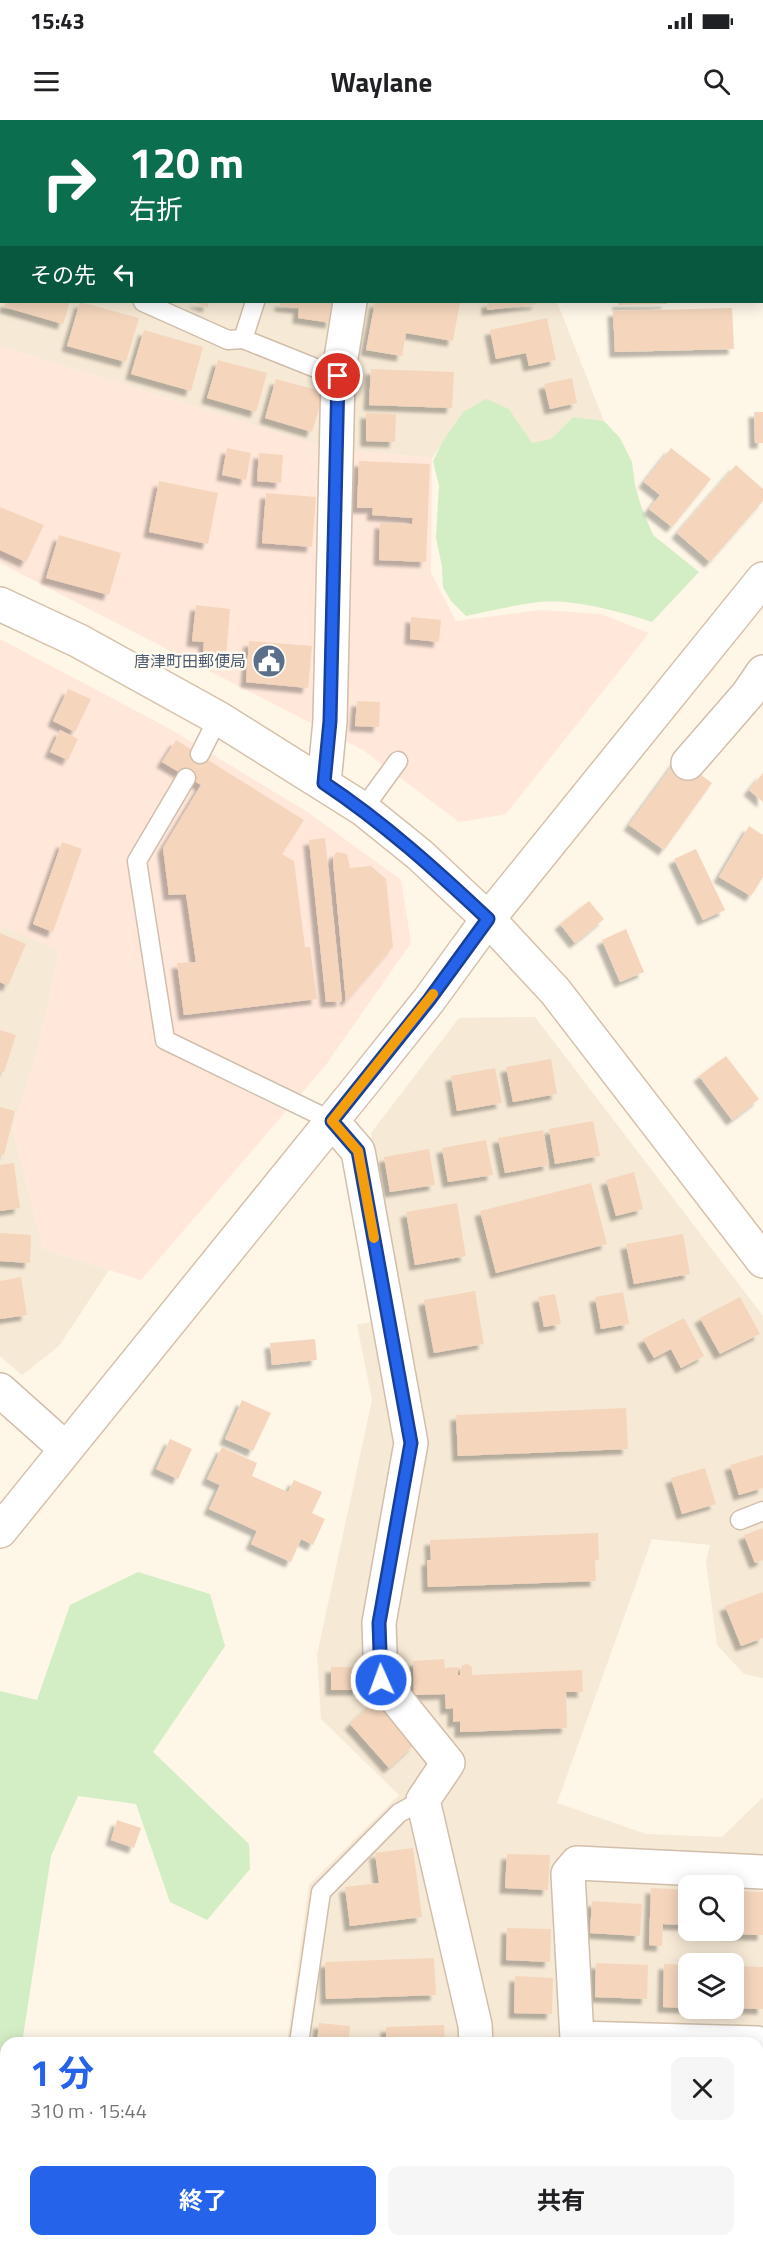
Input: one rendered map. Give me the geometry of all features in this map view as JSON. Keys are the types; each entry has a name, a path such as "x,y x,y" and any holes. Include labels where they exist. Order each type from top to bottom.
{"street":[{"path":"324,783 330,721 338,376 350,303"},
{"path":"0,1531 429,1000 488,919 763,579"},
{"path":"0,604 79,641 218,718 363,809 420,855 488,919 555,991 763,1261"},
{"path":"688,763 748,694 763,672"},
{"path":"332,1121 358,1151 411,1443 379,1623 381,1680 448,1762 423,1800 475,2025 476,2037"},
{"path":"0,1390 66,1449"},
{"path":"577,2037 568,1874 577,1863 763,1872"}],"lane":[{"path":"145,303 228,340 243,339 338,376"},
{"path":"243,339 255,303"},
{"path":"200,754 218,718"},
{"path":"363,809 398,761"},
{"path":"186,778 137,861 165,1040 332,1121"},
{"path":"740,1520 763,1510"},
{"path":"300,2037 321,1892 399,1813 423,1800"}],"shaded area":[{"path":"0,303 557,303 604,421 573,417 551,439 532,443 509,409 463,412 432,458 327,448 0,346"},
{"path":"0,346 327,448 432,458 431,573 456,621 541,610 601,614 649,633 506,814 459,822 363,750 0,563"},
{"path":"0,639 172,730 309,813 401,880 411,943 325,1066 141,1280 43,1249 13,1129 38,1049 60,951 0,925"},
{"path":"0,925 60,950 38,1049 13,1129 43,1249 109,1270 59,1346 22,1375 0,1356"},
{"path":"535,1017 763,1316 763,1678 744,1674 717,1645 706,1561 710,1545 652,1539 557,1803 646,1834 722,1837 763,1797 763,2037 288,2037 309,1885 399,1795 321,1719 317,1655 372,1400 357,1325 397,1317 371,1133 459,1018"}],"green space":[{"path":"486,399 509,409 532,443 551,439 573,417 604,421 620,438 632,462 641,506 653,535 699,572 652,622 596,607 552,601 466,616 451,601 443,587 442,566 436,538 439,486 433,461 443,441 463,412"},
{"path":"138,1572 210,1594 225,1646 153,1752 249,1844 250,1869 207,1920 170,1902 136,1804 78,1796 51,1856 23,2037 0,2037 0,1691 37,1700 70,1605"}],"building":[{"path":"6,303 70,303 63,324 4,307"},
{"path":"80,303 139,318 126,362 67,346"},
{"path":"196,303 209,303 208,307"},
{"path":"280,303 334,303 331,323 298,318 299,308 280,306"},
{"path":"375,303 460,303 453,341 406,333 402,356 366,350"},
{"path":"487,303 537,303 537,304 487,310"},
{"path":"618,303 667,303 667,304 618,305"},
{"path":"732,308 734,349 615,352 613,311"},
{"path":"547,318 556,360 529,366 526,353 496,359 490,330"},
{"path":"144,330 203,347 191,391 131,374"},
{"path":"218,360 267,373 256,412 207,398"},
{"path":"371,369 454,372 452,408 369,405"},
{"path":"572,378 577,403 550,409 544,384"},
{"path":"276,379 324,392 312,432 265,418"},
{"path":"754,412 763,412 763,443 755,443"},
{"path":"366,413 396,414 395,442 366,441"},
{"path":"227,448 251,453 246,480 222,475"},
{"path":"671,448 711,479 672,527 649,509 660,495 644,482"},
{"path":"259,453 283,455 281,483 257,481"},
{"path":"359,461 430,464 426,562 379,560 380,523 412,524 413,518 372,515 373,508 357,508"},
{"path":"736,465 763,489 763,501 710,562 677,533"},
{"path":"159,481 218,493 208,544 149,532"},
{"path":"266,493 316,497 312,547 262,543"},
{"path":"0,507 44,525 26,562 0,550"},
{"path":"59,535 121,553 109,595 46,578"},
{"path":"196,605 230,609 226,657 203,654 204,642 192,641"},
{"path":"411,617 441,620 439,642 410,639"},
{"path":"249,641 312,646 308,688 246,682"},
{"path":"68,689 91,699 75,732 53,721"},
{"path":"357,701 380,702 379,727 355,726"},
{"path":"60,730 78,739 68,760 50,752"},
{"path":"176,740 304,820 282,854 294,861 305,947 310,947 317,999 184,1015 177,963 196,962 186,894 169,895 163,848 201,785 162,762"},
{"path":"678,758 712,783 664,850 629,825"},
{"path":"763,773 763,802 749,790"},
{"path":"749,826 763,835 763,877 751,896 719,877"},
{"path":"325,838 342,1001 326,1002 309,840"},
{"path":"62,842 82,849 53,932 33,924"},
{"path":"696,849 725,910 703,920 674,859"},
{"path":"337,852 347,854 350,868 371,866 386,879 393,947 346,1002 333,861"},
{"path":"589,901 604,919 575,943 560,924"},
{"path":"626,929 644,972 620,982 602,940"},
{"path":"0,933 26,944 8,986 0,982"},
{"path":"0,1030 16,1035 4,1072 0,1071"},
{"path":"726,1056 759,1099 732,1120 699,1076"},
{"path":"551,1059 557,1094 513,1102 506,1067"},
{"path":"495,1068 502,1103 457,1111 451,1076"},
{"path":"0,1107 15,1111 4,1155 0,1154"},
{"path":"593,1121 600,1156 555,1164 549,1129"},
{"path":"543,1130 549,1165 505,1173 498,1138"},
{"path":"486,1140 493,1175 448,1182 442,1148"},
{"path":"429,1149 435,1185 390,1192 384,1157"},
{"path":"14,1163 20,1208 0,1211 0,1165"},
{"path":"634,1172 643,1209 616,1216 606,1180"},
{"path":"591,1183 607,1244 496,1273 480,1211"},
{"path":"457,1203 466,1256 415,1265 406,1212"},
{"path":"0,1233 31,1235 30,1263 0,1261"},
{"path":"683,1234 690,1274 634,1284 626,1244"},
{"path":"21,1277 27,1315 0,1319 0,1281"},
{"path":"475,1291 484,1344 434,1353 424,1300"},
{"path":"623,1292 629,1324 601,1329 595,1297"},
{"path":"555,1294 561,1324 544,1327 538,1297"},
{"path":"740,1297 760,1334 720,1354 700,1318"},
{"path":"684,1318 704,1356 681,1368 671,1349 654,1358 643,1339"},
{"path":"315,1339 317,1360 272,1365 270,1343"},
{"path":"242,1400 271,1413 253,1451 225,1439"},
{"path":"626,1408 628,1449 458,1456 456,1415"},
{"path":"170,1439 192,1449 178,1479 156,1469"},
{"path":"222,1447 257,1463 252,1476 288,1492 294,1480 322,1492 312,1513 325,1519 313,1545 301,1539 291,1562 251,1544 257,1531 209,1509 220,1485 207,1479"},
{"path":"763,1455 763,1488 739,1495 730,1465"},
{"path":"705,1468 716,1504 682,1514 671,1478"},
{"path":"763,1528 763,1560 755,1563 744,1535"},
{"path":"598,1533 599,1560 595,1560 596,1581 428,1587 427,1560 431,1560 430,1540"},
{"path":"763,1592 763,1638 741,1646 725,1606"},
{"path":"444,1659 445,1668 458,1667 458,1675 463,1665 468,1664 472,1668 472,1675 582,1670 583,1692 566,1692 567,1728 460,1732 460,1721 453,1722 453,1708 446,1709 445,1694 414,1695 413,1661"},
{"path":"331,1667 359,1667 359,1690 331,1690"},
{"path":"374,1702 414,1745 389,1768 350,1724"},
{"path":"117,1820 141,1828 134,1848 111,1840"},
{"path":"413,1848 422,1917 350,1926 345,1887 379,1883 375,1853"},
{"path":"507,1854 550,1855 548,1890 505,1888"},
{"path":"651,1888 678,1889 678,1925 663,1924 662,1946 649,1945"},
{"path":"744,1891 763,1892 763,1935 744,1934"},
{"path":"592,1901 642,1904 640,1936 590,1933"},
{"path":"507,1928 551,1929 550,1962 506,1960"},
{"path":"434,1958 436,1995 326,1999 325,1962"},
{"path":"596,1963 648,1965 647,1999 595,1997"},
{"path":"664,1964 678,1965 678,2008 663,2007"},
{"path":"744,1966 763,1967 763,2009 744,2008"},
{"path":"515,1976 553,1978 552,2014 514,2013"},
{"path":"319,2023 350,2026 349,2037 318,2037"},
{"path":"444,2025 445,2037 386,2037 386,2027"}],"slow traffic":[{"path":"374,1238 358,1151 332,1121 433,994"}],"place":[{"name":"唐津町田郵便局","path":"269,661"}],"route":[{"path":"338,376 330,721 324,783 363,809 420,855 488,919 429,1000 332,1121 358,1151 411,1443 379,1623 381,1680"}]}
